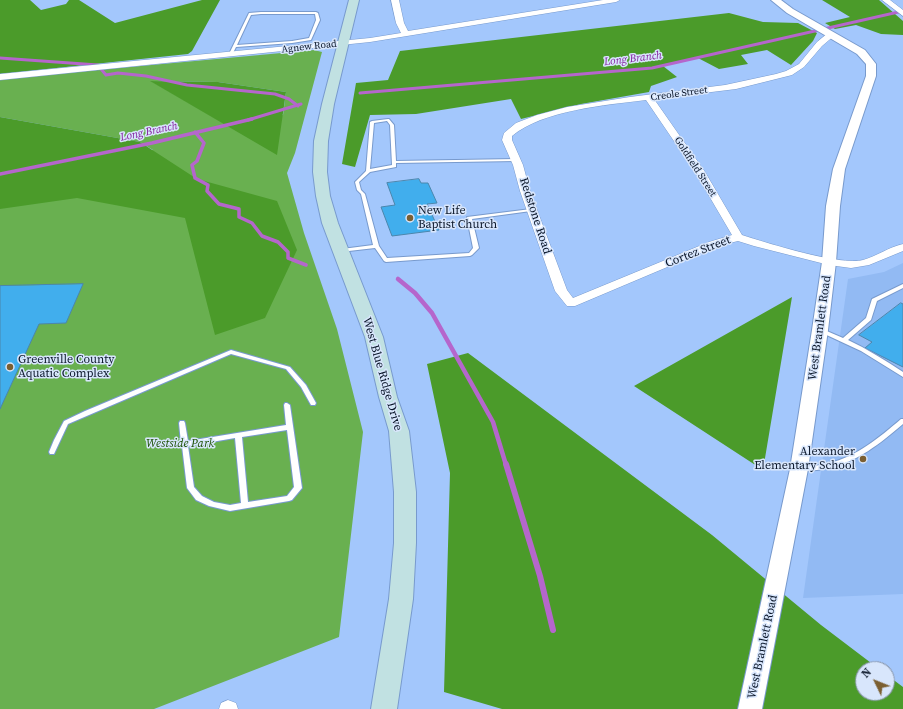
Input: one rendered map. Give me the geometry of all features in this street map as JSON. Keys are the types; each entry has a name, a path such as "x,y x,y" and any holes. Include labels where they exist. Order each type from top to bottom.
{"main road":[{"name":"West Blue Ridge Drive","path":"354,0 328,104 319,153 323,196 330,222 374,337 388,397 399,432 405,492 405,543 401,599 384,709"}],"street":[{"path":"395,0 400,23 406,35"},
{"name":"Agnew Road","path":"0,77 343,43 406,35 616,0"},
{"name":"West Bramlett Road","path":"750,709 799,469 820,330 829,262 833,206 839,169 854,120 871,76 872,68 869,59 861,52 775,0"},
{"path":"886,0 903,14"},
{"name":"Creole Street","path":"513,128 535,119 568,110 725,87 791,72 802,66 822,40 824,31"},
{"name":"Goldfield Street","path":"649,98 700,172 738,237"},
{"name":"Redstone Road","path":"513,128 507,138 516,160 531,210 560,291 571,303"},
{"name":"Cortez Street","path":"571,303 713,244 738,237 758,244 829,262 857,265 866,263 903,247"}],"lane":[{"path":"231,54 250,14 316,13 318,20 310,39 292,42 235,46"},
{"path":"368,171 372,122 388,120 392,125 394,166 368,171 357,182 359,190 363,194 376,246 386,260 470,254 476,248 469,218 531,210"},
{"path":"394,162 432,160 467,162 516,160"},
{"path":"341,251 376,246"},
{"path":"844,340 869,319 874,300 903,286"},
{"path":"820,330 844,340 887,363 903,375"},
{"path":"52,452 66,423 231,352 288,368 304,386 313,403"},
{"path":"182,423 191,488 199,498 212,504 230,508 244,506 289,498 298,488 287,405"},
{"path":"799,469 823,467 841,462 881,439 903,421"},
{"path":"184,444 290,427"},
{"path":"238,435 244,506"}],"shaded area":[{"name":"Alexander Elementary School","path":"903,263 903,594 803,598 848,279 884,272"}],"green space":[{"path":"0,0 30,0 41,10 66,4 69,0 79,0 115,23 202,0 220,0 192,51 188,54 0,74"},
{"path":"822,0 879,0 903,21 903,35 881,34 856,25 835,29 825,23 850,17"},
{"path":"729,13 763,22 798,23 817,33 813,41 791,65 767,50 741,55 748,64 719,69 698,58 663,66 677,77 651,86 649,92 581,104 521,119 511,99 416,114 370,115 355,167 342,164 356,83 388,80 400,51"},
{"name":"Westside Park","path":"314,50 322,52 295,153 287,173 304,233 337,329 363,432 339,637 154,709 0,709 0,188 153,150 140,142 0,117 0,79","holes":["151,81 218,82 286,92 283,115 234,129"]},
{"path":"150,81 218,82 286,92 277,155"},
{"path":"0,117 140,142 197,179 277,201 297,250 265,318 215,335 185,218 77,198 0,209"},
{"path":"792,297 763,470 634,386"},
{"path":"468,353 712,535 821,625 868,661 855,661 855,701 895,701 895,681 903,687 903,709 502,709 444,692 450,473 427,364"}],"building":[{"name":"New Life Baptist Church","path":"419,179 421,183 428,183 437,203 427,204 439,230 392,236 381,207 395,205 387,183"},
{"name":"Greenville County Aquatic Complex","path":"83,284 66,323 39,324 0,409 0,286"},
{"path":"901,303 903,304 903,367 865,348 872,342 859,335"}],"waterway":[{"name":"Long Branch","path":"360,93 652,68 903,11"},
{"path":"0,58 98,65"},
{"path":"101,69 106,75 118,73 146,76 187,85 275,94 289,99 297,105"},
{"name":"Long Branch","path":"297,105 301,104"},
{"name":"Long Branch","path":"249,120 297,105"},
{"name":"Long Branch","path":"195,133 249,120"},
{"name":"Long Branch","path":"0,174 195,133"},
{"path":"195,133 204,143 197,161 192,165 195,178 208,185 207,191 219,204 239,209 239,217 252,223 262,236 278,242 288,252 288,258 306,265"},
{"path":"398,279 415,293 432,313 493,422 506,465"},
{"path":"506,464 540,576 553,630"}],"place":[{"name":"New Life Baptist Church","path":"410,218"},
{"name":"Greenville County Aquatic Complex","path":"10,367"},
{"name":"Alexander Elementary School","path":"863,459"}]}
